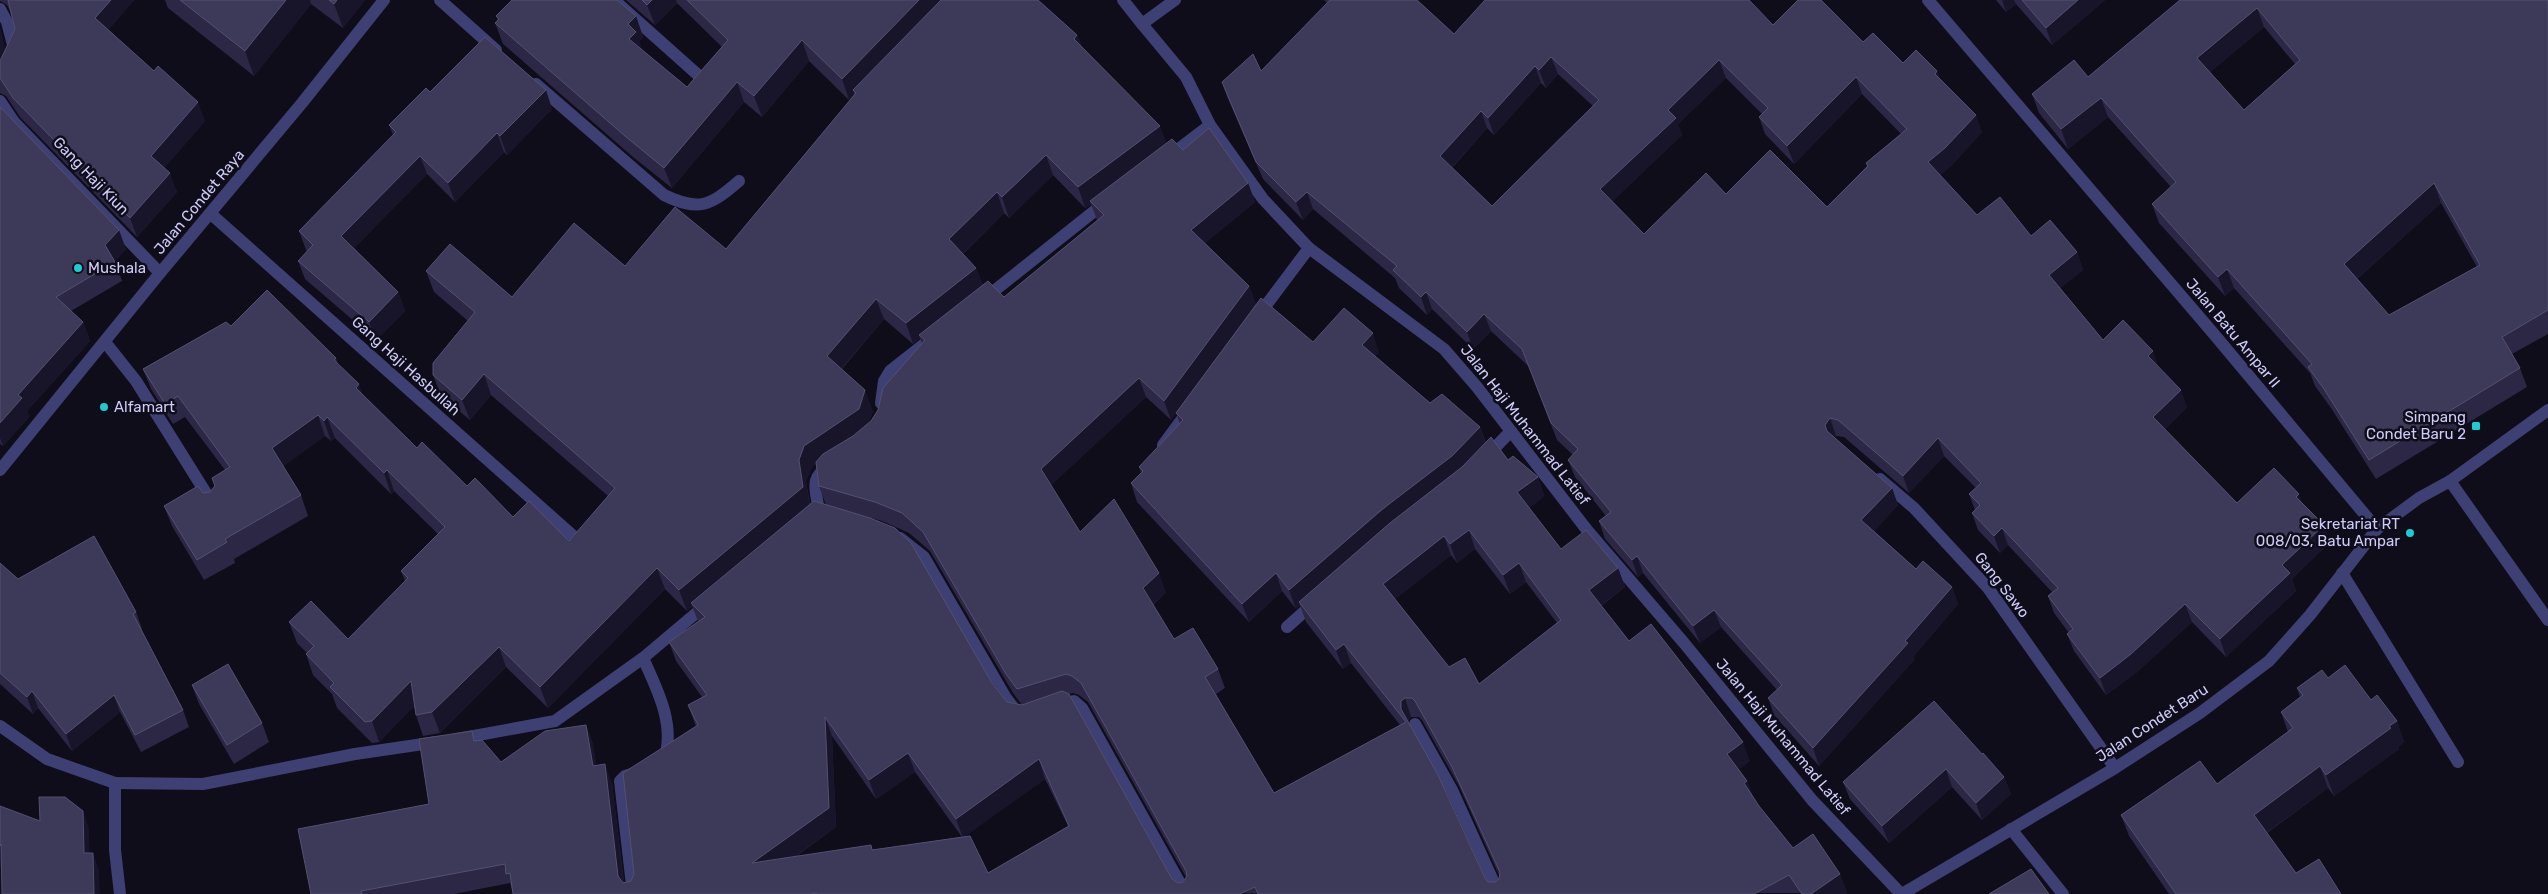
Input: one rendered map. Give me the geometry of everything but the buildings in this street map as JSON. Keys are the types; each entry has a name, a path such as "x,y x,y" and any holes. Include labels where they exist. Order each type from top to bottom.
{"street":[{"name":"Jalan Condet Raya","path":"0,470 384,0"},
{"path":"440,0 505,58"},
{"path":"614,0 707,83"},
{"name":"Jalan Haji Muhammad Latief","path":"1123,0 1186,77 1210,125 1263,199 1309,248 1444,349 1511,431 1587,530 1684,643 1812,800 1901,894"},
{"path":"1142,24 1175,0"},
{"name":"Jalan Batu Ampar II","path":"1928,0 2213,333 2377,529"},
{"path":"0,9 7,22 14,49 0,79"},
{"path":"528,78 664,195 685,205 704,204 726,192 739,181"},
{"name":"Gang Haji Kiun","path":"0,102 14,122 160,273"},
{"path":"1154,166 1210,125"},
{"path":"975,306 1060,237 1115,196"},
{"name":"Gang Haji Hasbullah","path":"211,214 580,542"},
{"path":"1251,326 1309,248"},
{"path":"879,418 884,381 890,370 944,330"},
{"path":"105,342 136,382 214,506"},
{"path":"1152,459 1193,404"},
{"path":"2377,529 2548,410"},
{"path":"1477,466 1511,431"},
{"path":"806,521 824,513 815,478 818,472 842,458"},
{"name":"Gang Sawo","path":"1869,469 1914,508 1988,588 2115,768"},
{"path":"2450,480 2548,620"},
{"name":"Jalan Condet Baru","path":"1901,894 2115,768 2200,714 2269,661 2310,616 2377,529"},
{"path":"888,533 906,540 924,557 1006,698 1020,716 1033,717"},
{"path":"2342,574 2458,762"},
{"path":"0,726 47,759 115,783 203,784 354,754 510,731 555,721 643,658 718,594"},
{"path":"1287,627 1324,594"},
{"path":"633,894 620,781 625,776 653,768 665,759 668,735 664,709 643,658"},
{"path":"1049,709 1064,702 1074,701 1082,708 1186,894"},
{"path":"1415,724 1452,790 1499,894"},
{"path":"115,783 115,850 120,894"},
{"path":"2011,829 2063,894"}],"place":[{"name":"Mushala","path":"78,268"},
{"name":"Alfamart","path":"104,407"},
{"name":"Simpang Condet Baru 2","path":"2476,426"},
{"name":"Sekretariat RT 008/03, Batu Ampar","path":"2410,533"}]}
